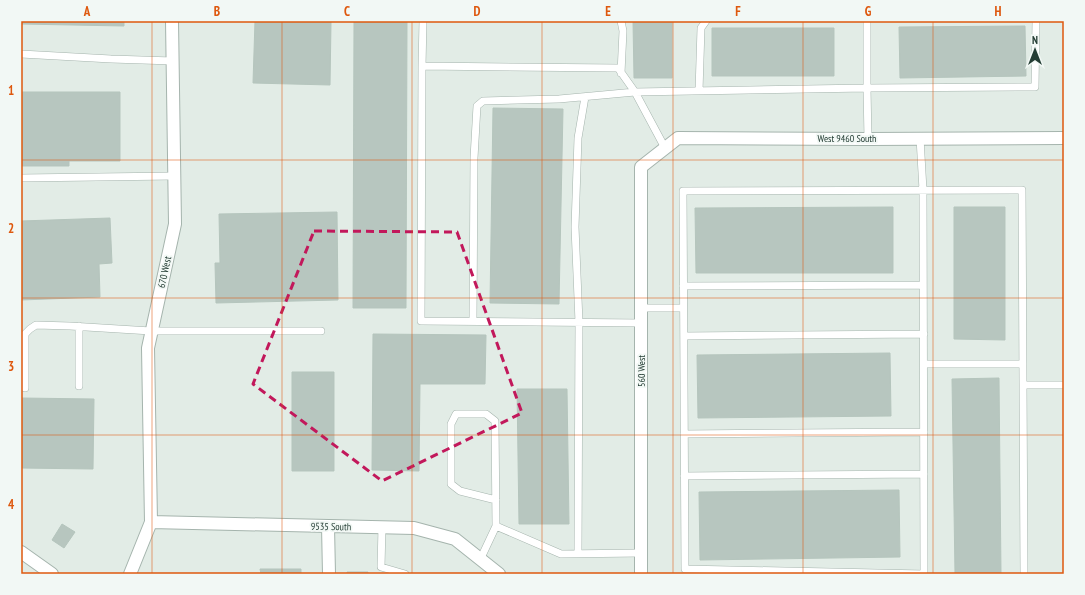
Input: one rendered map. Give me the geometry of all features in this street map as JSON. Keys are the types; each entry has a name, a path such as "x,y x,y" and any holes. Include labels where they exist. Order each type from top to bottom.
{"street":[{"name":"670 West","path":"151,522 148,348 175,224 172,21"},
{"name":"West 9460 South","path":"641,167 678,138 1064,138"},
{"name":"560 West","path":"641,167 641,574"},
{"name":"9535 South","path":"151,522 414,528 455,539 492,572"},
{"path":"130,574 151,522"},
{"path":"328,526 329,574"},
{"path":"21,552 52,574"}],"lane":[{"path":"423,21 421,321 641,322"},
{"path":"621,21 623,31 621,73"},
{"path":"699,91 701,28 706,21"},
{"path":"867,21 868,139"},
{"path":"473,321 474,158 477,106 483,101 559,99 635,92 1035,87 1036,21"},
{"path":"21,54 173,61"},
{"path":"422,66 618,68 635,92 665,148"},
{"path":"578,553 579,322 575,228 578,138 585,97"},
{"path":"920,138 923,190 924,574 685,569 683,191 923,190 1022,190 1024,574"},
{"path":"21,178 174,176"},
{"path":"683,286 923,285"},
{"path":"641,308 683,308"},
{"path":"24,388 25,334 30,328 36,325 80,326 151,332 321,331"},
{"path":"79,386 80,326"},
{"path":"684,336 924,334"},
{"path":"924,364 1023,364"},
{"path":"1023,385 1064,385"},
{"path":"480,560 496,526 496,500 495,421 486,414 456,414 451,424 452,484 460,490 496,500"},
{"path":"684,434 924,432"},
{"path":"684,476 924,474"},
{"path":"496,526 561,554 641,553"},
{"path":"382,527 381,567 406,574"}],"highlighted area":[{"path":"314,231 457,232 522,413 382,481 253,384"}],"building":[{"path":"21,21 124,21 124,26 21,24"},
{"path":"255,21 331,22 330,85 253,83"},
{"path":"354,21 407,21 406,308 353,308"},
{"path":"633,21 672,21 672,78 634,78"},
{"path":"1025,26 1026,76 900,78 899,27"},
{"path":"712,28 834,28 834,76 712,76"},
{"path":"21,92 120,92 120,161 69,161 69,166 21,166"},
{"path":"493,108 563,109 559,304 490,303"},
{"path":"893,207 893,273 696,273 695,208"},
{"path":"954,207 1005,207 1005,340 954,339"},
{"path":"337,212 338,300 216,303 215,263 220,263 219,214"},
{"path":"110,218 112,263 99,264 100,297 21,300 21,221"},
{"path":"373,334 486,335 485,384 420,384 419,471 372,470"},
{"path":"890,353 891,416 698,418 697,355"},
{"path":"292,372 334,372 334,471 292,471"},
{"path":"999,378 1001,574 955,574 952,379"},
{"path":"517,389 567,389 569,524 519,524"},
{"path":"21,398 94,399 93,469 21,468"},
{"path":"899,490 900,557 700,560 699,492"},
{"path":"62,524 75,532 64,548 52,540"},
{"path":"260,569 301,569 301,574 261,574"},
{"path":"347,572 368,572 368,574 347,574"}]}
